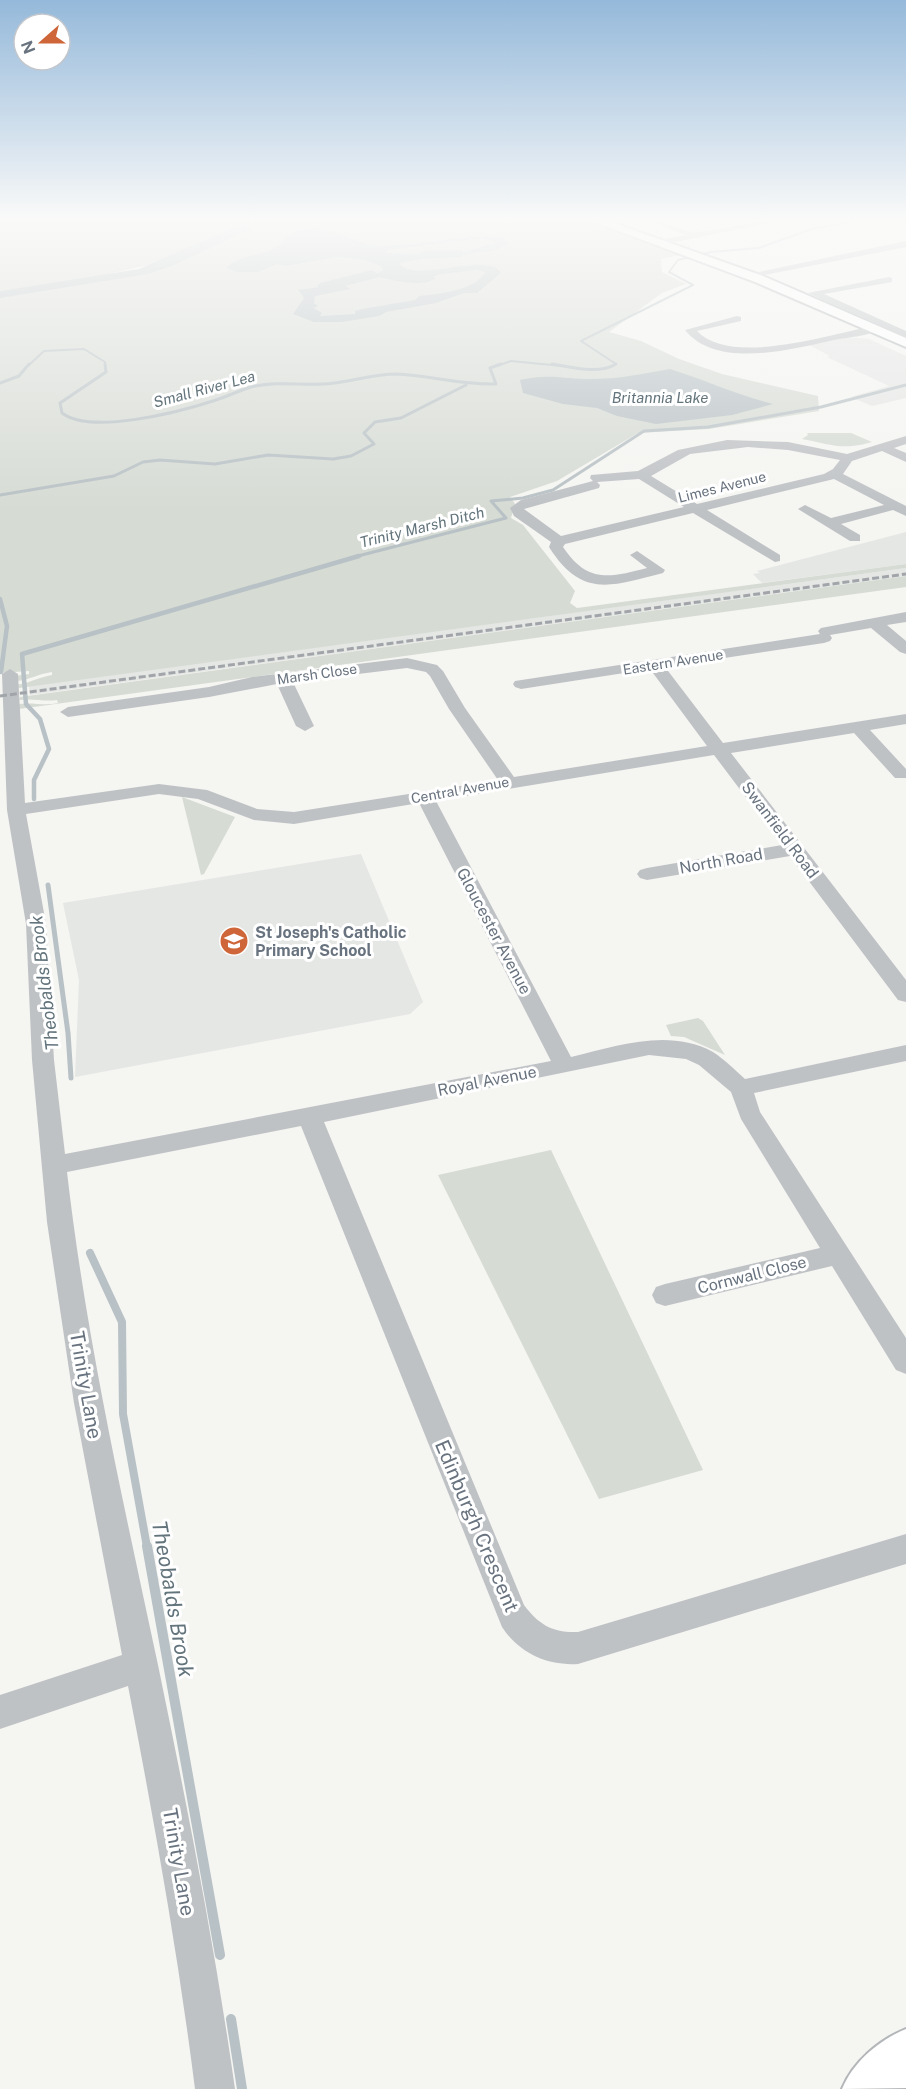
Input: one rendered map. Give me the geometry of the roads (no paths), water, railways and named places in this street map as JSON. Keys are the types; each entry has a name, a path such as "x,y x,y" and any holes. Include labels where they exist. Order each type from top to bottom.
{"main road":[{"path":"836,314 906,350"},
{"path":"867,330 906,343"}],"street":[{"path":"864,314 906,335"},
{"path":"737,319 694,327 691,332 708,342 755,350 770,350 867,330"},
{"path":"637,555 657,570 596,581 584,578 568,566 556,547 560,541 519,513 517,508 525,503 595,481 641,475 658,468 681,452 731,444 782,445 848,458 906,440"},
{"path":"883,447 906,458"},
{"path":"848,458 835,475 850,480 900,509"},
{"path":"641,475 775,558"},
{"name":"Limes Avenue","path":"560,541 835,475"},
{"path":"805,509 855,538"},
{"path":"829,523 900,509"},
{"name":"Eastern Avenue","path":"521,684 654,664 825,634 874,622 906,618"},
{"path":"874,622 906,649"},
{"name":"Marsh Close","path":"68,712 283,679 407,663 431,669 443,682 457,709 492,755 508,782"},
{"name":"Swanfield Road","path":"654,664 906,995"},
{"name":"Trinity Lane","path":"10,674 12,829 36,924 43,1060 60,1222 88,1403 141,1665 194,1952 215,2089"},
{"path":"283,679 305,726"},
{"name":"Central Avenue","path":"12,829 159,789 201,794 254,814 294,818 906,719"},
{"path":"858,727 901,774"},
{"name":"Gloucester Avenue","path":"424,796 565,1066"},
{"name":"North Road","path":"647,874 795,849"},
{"name":"Royal Avenue","path":"55,1165 565,1066 649,1047 669,1047 690,1051 707,1059 741,1088"},
{"path":"906,1053 741,1088 749,1113 906,1362"},
{"name":"Edinburgh Crescent","path":"309,1115 513,1616 519,1626 534,1639 551,1647 578,1648 906,1550"},
{"name":"Cornwall Close","path":"665,1295 839,1254"},
{"path":"0,1712 141,1665"}],"water":[{"path":"294,314 321,314 320,316 382,314 342,322 314,322"},
{"name":"Britannia Lake","path":"670,369 773,404 732,415 656,424 617,416 597,408 563,404 523,393 520,380 546,377 607,379"}],"waterway":[{"name":"Small River Lea","path":"616,364 581,341 634,314"},
{"name":"Small River Lea","path":"28,366 44,351 84,349 105,364"},
{"name":"Small River Lea","path":"497,366 511,361 562,366"},
{"name":"Small River Lea","path":"0,383 19,376 29,364"},
{"name":"Small River Lea","path":"105,364 106,372 60,403 62,413 75,419 114,422 198,406 260,385 333,383 387,374 496,384 490,368 501,364"},
{"name":"Small River Lea","path":"552,364 593,370 616,364"},
{"name":"Theobalds Brook","path":"0,495 114,476 143,462 160,460 215,464 268,455 333,459 351,456 374,444 364,433 375,422 401,418 466,385"},
{"name":"Trinity Marsh Ditch","path":"354,557 506,518 491,501 523,498 553,490 644,431 708,427 821,407 906,385"},
{"name":"Trinity Marsh Ditch","path":"34,799 34,780 49,749 40,719 26,704 22,654 359,556"},
{"name":"Theobalds Brook","path":"0,599 7,626 1,672"},
{"name":"Theobalds Brook","path":"48,885 68,1033 71,1078"},
{"name":"Theobalds Brook","path":"90,1253 122,1322 123,1414 147,1547"},
{"name":"Theobalds Brook","path":"147,1546 220,1955"},
{"name":"Theobalds Brook","path":"231,2019 242,2089"}],"railway":[{"path":"0,696 906,574"}],"place":[{"name":"St Joseph's Catholic Primary School","path":"234,941"}]}
